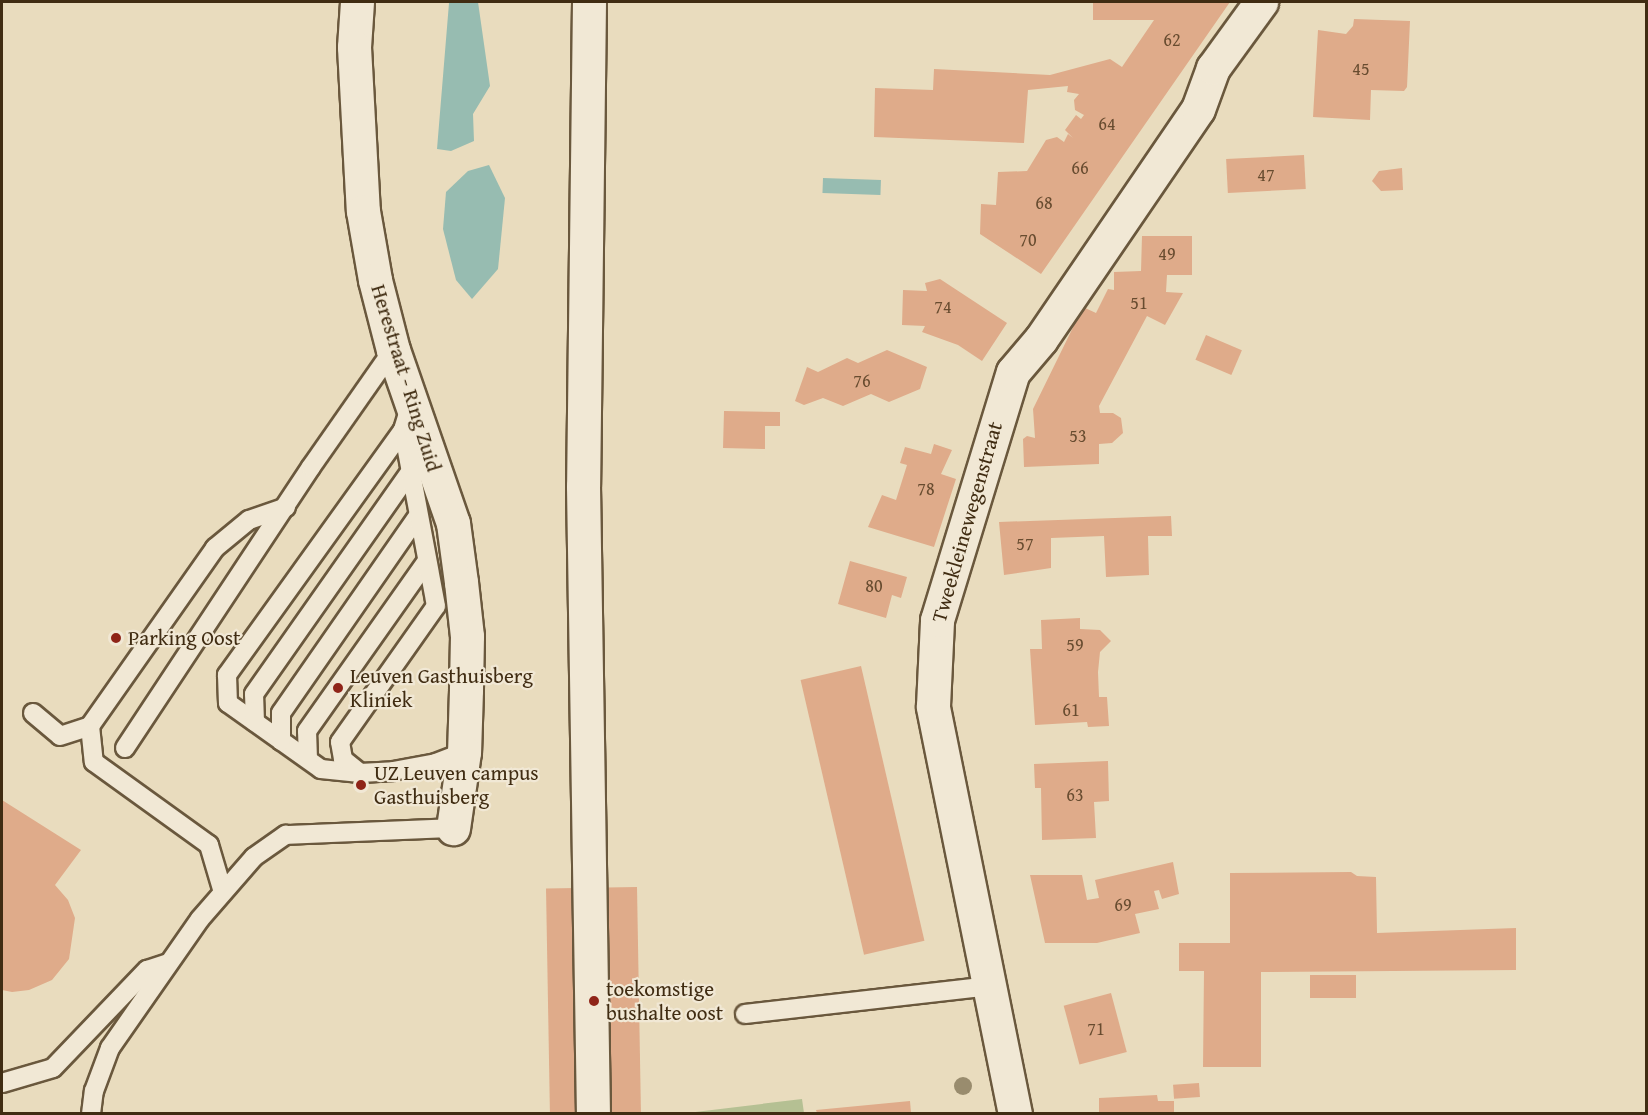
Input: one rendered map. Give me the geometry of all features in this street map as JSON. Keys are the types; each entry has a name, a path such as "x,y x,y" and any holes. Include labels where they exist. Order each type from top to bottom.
{"street":[{"name":"Herestraat - Ring Zuid","path":"357,2 354,47 363,211 375,280 407,416 453,523 467,636 464,752 453,828"},
{"path":"589,2 583,486 594,1113"},
{"name":"Tweekleinewegenstraat","path":"1015,1113 992,986 933,706 937,620 1013,372 1041,339 1198,109 1212,68 1261,2"}],"lane":[{"path":"125,748 393,350"},
{"path":"360,773 343,759 340,742 436,606 411,471 407,416"},
{"path":"407,416 228,675 228,703 321,769 360,773 436,763 464,752"},
{"path":"255,722 254,694 411,471"},
{"path":"33,713 60,736 90,726 215,548 249,520 286,507"},
{"path":"281,741 281,712 418,516"},
{"path":"308,759 307,731 427,561"},
{"path":"90,726 94,762 208,845 222,889"},
{"path":"92,1113 94,1091 110,1048 166,964 222,889 254,857 286,835 453,828"},
{"path":"2,1083 52,1068 147,970 166,964"},
{"path":"745,1014 992,986"}],"green space":[{"path":"802,1099 804,1113 687,1113"}],"water":[{"path":"478,2 490,86 473,114 474,141 451,151 437,149 449,3"},
{"path":"489,165 505,198 498,269 472,299 456,280 443,229 446,192 468,171"},
{"path":"823,178 881,180 880,195 822,193"}],"building":[{"path":"1093,2 1230,2 1041,274 980,234 981,204 996,205 998,172 1027,171 1046,140 1057,137 1064,142 1068,134 1073,138 1065,130 1076,115 1081,119 1084,115 1075,110 1074,100 1079,94 1067,92 1068,86 1028,90 1024,143 874,137 875,88 933,90 934,69 1050,75 1110,59 1122,67 1154,20 1093,20"},
{"path":"1354,19 1410,21 1407,87 1404,91 1371,90 1370,120 1313,117 1318,30 1346,34 1353,26"},
{"path":"1304,155 1306,189 1228,193 1226,159"},
{"path":"1402,168 1403,190 1381,191 1372,181 1379,171"},
{"path":"1142,236 1192,236 1192,275 1167,275 1166,292 1183,293 1165,325 1147,316 1099,406 1100,413 1113,413 1121,418 1123,433 1112,443 1099,444 1099,464 1024,467 1023,439 1027,436 1035,438 1033,409 1083,307 1096,313 1108,289 1114,290 1114,272 1141,271"},
{"path":"940,279 1007,323 982,361 958,345 922,332 925,326 902,325 903,290 927,291 925,283"},
{"path":"1206,335 1242,350 1231,375 1195,360"},
{"path":"887,350 927,367 920,389 889,402 871,394 843,406 823,398 804,405 795,401 807,367 818,372 847,358 858,363"},
{"path":"724,411 780,412 780,426 765,426 765,449 723,448"},
{"path":"934,444 952,450 941,474 956,479 934,547 868,527 882,495 896,500 907,465 900,463 905,447 931,454"},
{"path":"1171,516 1172,536 1148,536 1149,575 1106,577 1104,536 1051,538 1051,568 1004,575 999,522"},
{"path":"850,561 907,577 901,598 892,595 886,618 838,604"},
{"path":"1080,618 1080,629 1100,630 1111,641 1100,652 1098,672 1099,697 1107,697 1109,726 1088,727 1087,722 1035,725 1030,649 1042,649 1041,620"},
{"path":"861,666 924,941 864,955 801,680"},
{"path":"1108,761 1109,801 1094,802 1096,838 1042,840 1041,788 1035,788 1034,764"},
{"path":"2,800 81,850 55,885 68,900 75,918 69,959 52,980 29,990 12,992 2,990"},
{"path":"1173,862 1179,894 1162,899 1159,890 1154,891 1159,909 1135,914 1140,933 1097,943 1045,943 1030,875 1082,875 1087,900 1099,898 1095,880"},
{"path":"1351,872 1357,876 1376,877 1377,933 1516,928 1516,970 1261,972 1261,1067 1203,1067 1204,971 1179,971 1179,943 1230,943 1230,873"},
{"name":"toekomstige bushalte oost","path":"637,887 641,1113 550,1114 546,889"},
{"path":"1310,975 1356,975 1356,998 1310,998"},
{"path":"1111,993 1127,1052 1079,1065 1064,1006"},
{"path":"1199,1083 1200,1097 1174,1099 1173,1085"},
{"path":"1157,1095 1158,1101 1174,1101 1174,1113 1099,1113 1099,1098"},
{"path":"910,1101 911,1113 817,1113 816,1110"}],"place":[{"name":"Parking Oost","path":"116,638"},
{"name":"Leuven Gasthuisberg Kliniek","path":"338,688"},
{"name":"UZ Leuven campus Gasthuisberg","path":"361,785"},
{"name":"toekomstige bushalte oost","path":"594,1001"}]}
